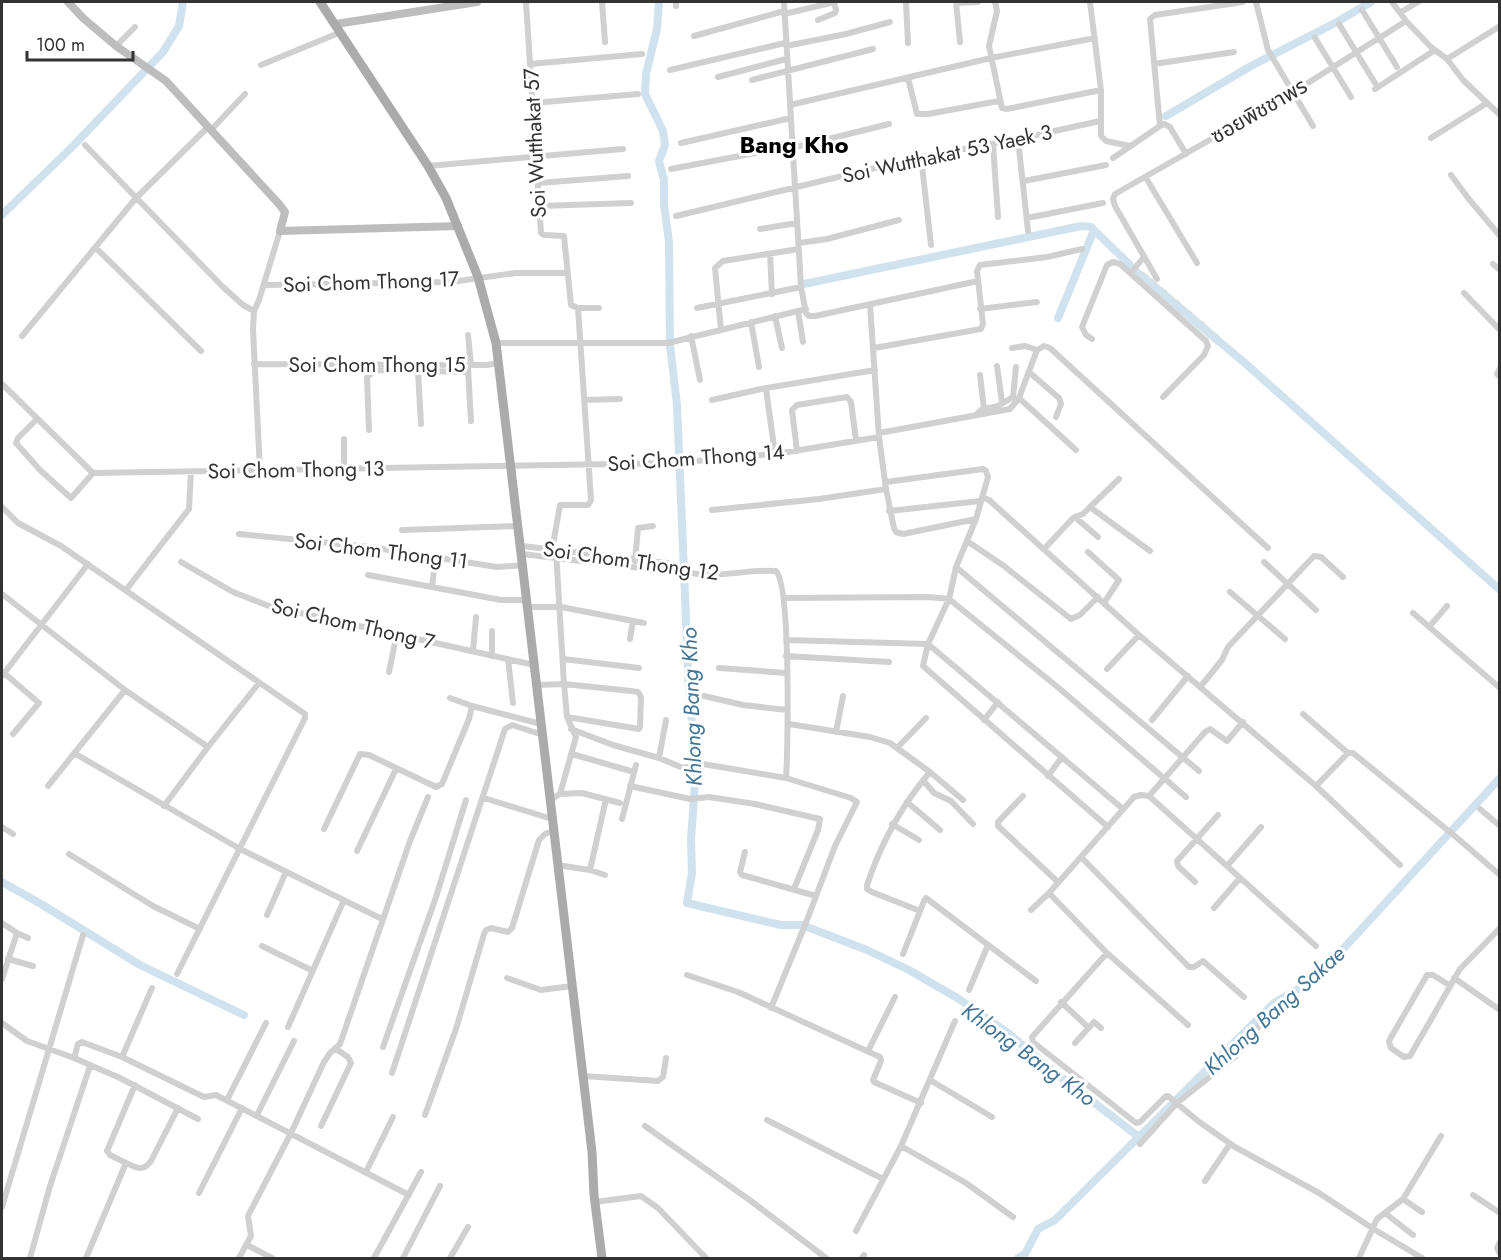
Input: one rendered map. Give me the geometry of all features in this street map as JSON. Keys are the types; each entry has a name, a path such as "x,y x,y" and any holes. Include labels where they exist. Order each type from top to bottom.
{"main road":[{"path":"320,2 428,166 446,198 478,277 496,344 592,1152 602,1258"}],"street":[{"path":"68,2 116,46 166,81 283,208 285,217 254,311 254,364 260,471"},
{"path":"261,65 338,28 477,2"},
{"name":"Soi Wutthakat 57","path":"526,2 531,17 531,64 541,233 564,236 571,305 578,308"},
{"path":"602,2 605,42"},
{"path":"784,2 801,287 809,316 978,282"},
{"path":"694,36 784,12 835,2 835,13 818,20"},
{"path":"906,2 908,43"},
{"path":"960,42 956,2 978,2"},
{"path":"995,2 997,11 989,46 1002,108 1007,109 1101,90"},
{"path":"1090,2 1101,90 1100,133 1103,140 1130,146"},
{"path":"1160,126 1150,19 1155,15 1244,2"},
{"path":"1256,2 1268,50 1314,126"},
{"path":"1392,2 1406,21 1447,59 1463,80 1500,115"},
{"path":"1401,12 1418,2"},
{"path":"1362,10 1397,67"},
{"name":"ซอยพิชชาพร","path":"1143,258 1115,206 1113,199 1120,191 1292,93 1406,21"},
{"path":"670,70 846,34 890,22"},
{"path":"1339,24 1375,86 1435,50"},
{"path":"1447,59 1500,26"},
{"path":"116,46 135,27"},
{"path":"790,105 991,58 1095,38"},
{"path":"1315,38 1351,97"},
{"path":"752,80 873,49"},
{"path":"1154,64 1234,52"},
{"path":"531,64 642,54"},
{"path":"718,77 786,59"},
{"path":"908,78 917,114 999,101"},
{"path":"22,336 136,198 245,94"},
{"path":"533,103 638,94"},
{"path":"1431,138 1487,103"},
{"path":"681,143 791,118"},
{"name":"Soi Wutthakat 53 Yaek 3","path":"676,216 921,157 1100,121"},
{"path":"670,169 792,147 889,124"},
{"path":"1113,158 1164,124 1170,127 1186,154"},
{"path":"1018,139 1028,231"},
{"path":"993,144 999,217"},
{"path":"85,145 223,287 243,305 254,311"},
{"path":"428,166 623,149"},
{"path":"921,157 932,245"},
{"path":"1024,181 1106,165"},
{"path":"1451,175 1500,236"},
{"path":"539,183 628,176"},
{"path":"1146,178 1197,263"},
{"path":"540,206 631,203"},
{"path":"1027,218 1103,203"},
{"path":"721,330 715,268 717,264 723,261 770,254 899,220"},
{"path":"760,229 797,223"},
{"path":"280,231 458,226"},
{"path":"96,248 201,351"},
{"path":"874,348 981,329 978,282 980,265 1047,257 1082,249"},
{"path":"770,254 772,294"},
{"path":"1131,273 1143,258 1157,279"},
{"path":"1092,339 1082,327 1107,265 1113,262 1120,264 1206,341 1208,346 1203,355 1163,397"},
{"path":"1493,264 1500,270"},
{"name":"Soi Chom Thong 17","path":"264,285 451,282 516,273 568,273"},
{"path":"697,308 801,287"},
{"path":"1464,293 1500,330"},
{"path":"980,309 1037,302"},
{"path":"870,305 879,435 889,511 894,528 896,532 903,534 976,519"},
{"path":"560,794 576,737 567,717 561,607 555,552 560,505 588,505 591,503 578,308 599,308"},
{"path":"496,344 668,343 806,309"},
{"path":"798,311 803,342"},
{"path":"775,316 782,348"},
{"path":"752,322 759,368"},
{"path":"468,336 471,421"},
{"path":"691,336 700,380"},
{"path":"1012,348 1025,346 1037,350"},
{"path":"1076,450 1019,398 1037,350 1044,346 1050,348 1268,548"},
{"name":"Soi Chom Thong 15","path":"254,364 469,367 499,363"},
{"path":"997,366 1002,402"},
{"path":"369,430 367,377 369,374 376,370 418,371 469,367"},
{"path":"976,415 984,409 998,406 1013,397 1016,367"},
{"path":"1500,368 1497,374 1500,377"},
{"path":"712,400 875,370"},
{"path":"418,371 421,424"},
{"path":"1029,372 1059,398 1061,404 1056,417"},
{"path":"980,375 984,409"},
{"path":"2,384 93,473 191,472"},
{"path":"766,389 775,454"},
{"path":"797,451 792,410 797,405 847,396 851,402 856,440"},
{"name":"Soi Chom Thong 14","path":"512,467 687,463 775,454 1010,409 1014,407 1019,398"},
{"path":"584,400 620,399"},
{"path":"37,419 16,443 40,470 71,498 93,473"},
{"path":"344,439 344,469"},
{"name":"Soi Chom Thong 13","path":"126,590 189,509 191,472 512,467"},
{"path":"712,510 819,499 982,469 986,471 988,477 976,519 956,567 949,599 922,662 926,670 1108,827"},
{"path":"1044,549 1075,517 1083,514 1119,479"},
{"path":"889,511 981,499 989,500 1139,635 1316,786 1400,865"},
{"path":"2,507 18,523 61,546 305,713 306,716 177,974"},
{"path":"1090,507 1150,551"},
{"path":"1075,517 1098,537"},
{"path":"402,530 519,526"},
{"path":"636,561 638,528 653,526"},
{"name":"Soi Chom Thong 11","path":"239,534 370,547 497,567 524,566"},
{"path":"967,541 1004,566 1071,619 1080,615 1098,597"},
{"name":"Soi Chom Thong 12","path":"522,550 667,563 680,570 697,574 734,574 776,570 781,577 784,598"},
{"path":"555,552 661,571 680,570"},
{"path":"1088,552 1119,579 1104,603"},
{"path":"1201,686 1222,660 1228,647 1257,614 1316,556 1321,557 1343,577"},
{"name":"Soi Chom Thong 7","path":"181,562 233,592 268,606 534,665"},
{"path":"1264,562 1316,610"},
{"path":"13,734 39,703 2,674 88,564"},
{"path":"956,567 1199,771"},
{"path":"432,587 434,570"},
{"path":"368,575 501,600 561,607 644,623"},
{"path":"1230,592 1285,639"},
{"path":"2,594 40,626 125,690 207,747"},
{"path":"786,778 789,724 784,598 928,597 949,599 1060,689 1186,797"},
{"path":"1430,627 1447,606"},
{"path":"1413,613 1500,688"},
{"path":"473,651 476,617"},
{"path":"630,639 633,621"},
{"path":"492,631 492,656"},
{"path":"389,672 397,633"},
{"path":"1107,669 1139,635"},
{"path":"786,640 928,644 1123,809"},
{"path":"786,656 889,662"},
{"path":"508,659 513,703"},
{"path":"563,659 639,668"},
{"path":"719,668 786,673"},
{"path":"1152,720 1188,676"},
{"path":"164,806 207,747 259,683"},
{"path":"536,685 564,684 638,692 641,697 640,727 634,729 567,717"},
{"path":"48,786 125,690"},
{"path":"704,696 743,705 788,710"},
{"path":"836,732 843,696"},
{"path":"450,699 541,724"},
{"path":"984,720 998,702"},
{"path":"324,829 360,754 369,755 431,786 441,786 457,751 472,705"},
{"path":"1303,714 1348,753 1355,754 1500,875"},
{"path":"898,747 926,718"},
{"path":"659,758 666,720"},
{"path":"1149,796 1207,730 1210,729 1227,741 1243,722"},
{"path":"789,724 870,737 898,747 927,776 963,800"},
{"path":"392,1073 505,729 512,725 543,735"},
{"path":"571,729 683,768 703,764 786,778 851,798 857,802 835,846 771,1008"},
{"path":"74,753 240,849 382,919"},
{"path":"1316,786 1348,753"},
{"path":"572,754 635,768 622,819"},
{"path":"1048,776 1062,758"},
{"path":"357,851 396,769"},
{"path":"920,911 867,889 873,865 892,824 927,776"},
{"path":"927,776 934,793 951,801 973,824"},
{"path":"630,786 694,799 709,797 755,804 820,819 818,830 794,889"},
{"path":"550,800 560,794 582,793 620,803"},
{"path":"239,1258 252,1236 249,1214 324,1062 340,1044 382,919 428,796"},
{"path":"1023,796 998,822 998,826 1058,882"},
{"path":"1031,910 1049,893 1134,797 1149,796 1316,946"},
{"path":"484,798 552,819"},
{"path":"590,870 606,799"},
{"path":"383,1047 436,897 466,800"},
{"path":"907,802 940,830"},
{"path":"1480,809 1500,826"},
{"path":"1195,882 1177,864 1179,858 1218,815"},
{"path":"892,824 919,840"},
{"path":"2,827 13,834"},
{"path":"1227,866 1261,827"},
{"path":"425,1115 456,1029 484,934 491,928 508,932 512,928 539,840 545,834 553,831"},
{"path":"745,852 741,874 816,896"},
{"path":"69,854 153,906 200,929"},
{"path":"1081,857 1190,967 1203,962 1244,997"},
{"path":"557,865 590,870 605,875"},
{"path":"267,915 286,872"},
{"path":"1214,908 1240,878"},
{"path":"1049,893 1107,953 1188,1025"},
{"path":"436,897 449,901"},
{"path":"903,954 926,898 1036,981"},
{"path":"288,1027 344,900"},
{"path":"2,923 28,938"},
{"path":"1449,985 1433,975 1427,975 1390,1039 1391,1048 1404,1057 1410,1056 1449,985 1500,928"},
{"path":"2,979 17,933"},
{"path":"2,1207 83,935"},
{"path":"969,990 988,945"},
{"path":"262,946 313,970"},
{"path":"1107,953 1032,1036 1033,1042 1136,1123 1140,1122 1168,1096 1230,1144 1312,1189 1422,1258"},
{"path":"8,959 33,966"},
{"path":"687,975 738,992 881,1058 874,1082 921,1103"},
{"path":"507,978 541,990 572,986"},
{"path":"1454,978 1500,1011"},
{"path":"122,1057 152,988"},
{"path":"868,1051 895,997"},
{"path":"1062,1002 1089,1028"},
{"path":"1140,1144 1176,1102 1236,1056 1263,1021 1280,1007 1290,1005"},
{"path":"855,1231 901,1146 955,1020"},
{"path":"1075,1043 1095,1022 1101,1028"},
{"path":"2,1023 27,1041 74,1058 135,1085 198,1119"},
{"path":"227,1100 266,1023"},
{"path":"257,1115 294,1041"},
{"path":"74,1058 78,1044 81,1042 122,1057 204,1097 216,1095 409,1195"},
{"path":"321,1126 351,1063 348,1057 336,1049"},
{"path":"583,1076 658,1081 663,1077 666,1058"},
{"path":"30,1258 50,1185 90,1066"},
{"path":"930,1080 992,1117"},
{"path":"135,1085 107,1151 110,1155 140,1169 149,1164 178,1108"},
{"path":"200,1193 242,1108"},
{"path":"366,1172 393,1117"},
{"path":"767,1120 883,1179"},
{"path":"645,1126 826,1258"},
{"path":"1359,1258 1377,1220 1403,1199 1441,1136"},
{"path":"1205,1181 1230,1144"},
{"path":"901,1146 966,1183 1013,1217"},
{"path":"86,1258 126,1163"},
{"path":"374,1258 421,1172"},
{"path":"403,1258 440,1186"},
{"path":"1473,1195 1500,1213"},
{"path":"595,1202 641,1196 658,1208 706,1258"},
{"path":"1403,1199 1422,1212"},
{"path":"1385,1213 1413,1235"},
{"path":"450,1258 468,1227"},
{"path":"1500,1242 1497,1248 1500,1254"},
{"path":"247,1245 272,1258"}],"green space":[{"path":"1143,271 1221,337 1216,345 1139,277"}],"waterway":[{"path":"2,215 73,146 163,52 179,26 183,2"},
{"name":"Khlong Bang Kho","path":"659,2 657,29 646,74 645,94 663,131 665,145 659,161 664,180 664,204 669,242 670,345 677,405 689,691 696,768 691,840 692,873 687,903 781,925 802,925 867,950 909,970 959,999 1008,1033 1139,1137"},
{"path":"1166,116 1251,66 1371,2"},
{"path":"804,284 1081,226 1091,227 1130,265"},
{"path":"1058,318 1094,230"},
{"path":"1138,273 1246,364 1500,590"},
{"name":"Khlong Bang Sakae","path":"1018,1258 1025,1254 1038,1229 1055,1220 1274,1003 1322,972 1500,778"},
{"path":"2,882 140,965 244,1015"}],"district":[{"name":"Bang Kho","path":"794,145"}]}
